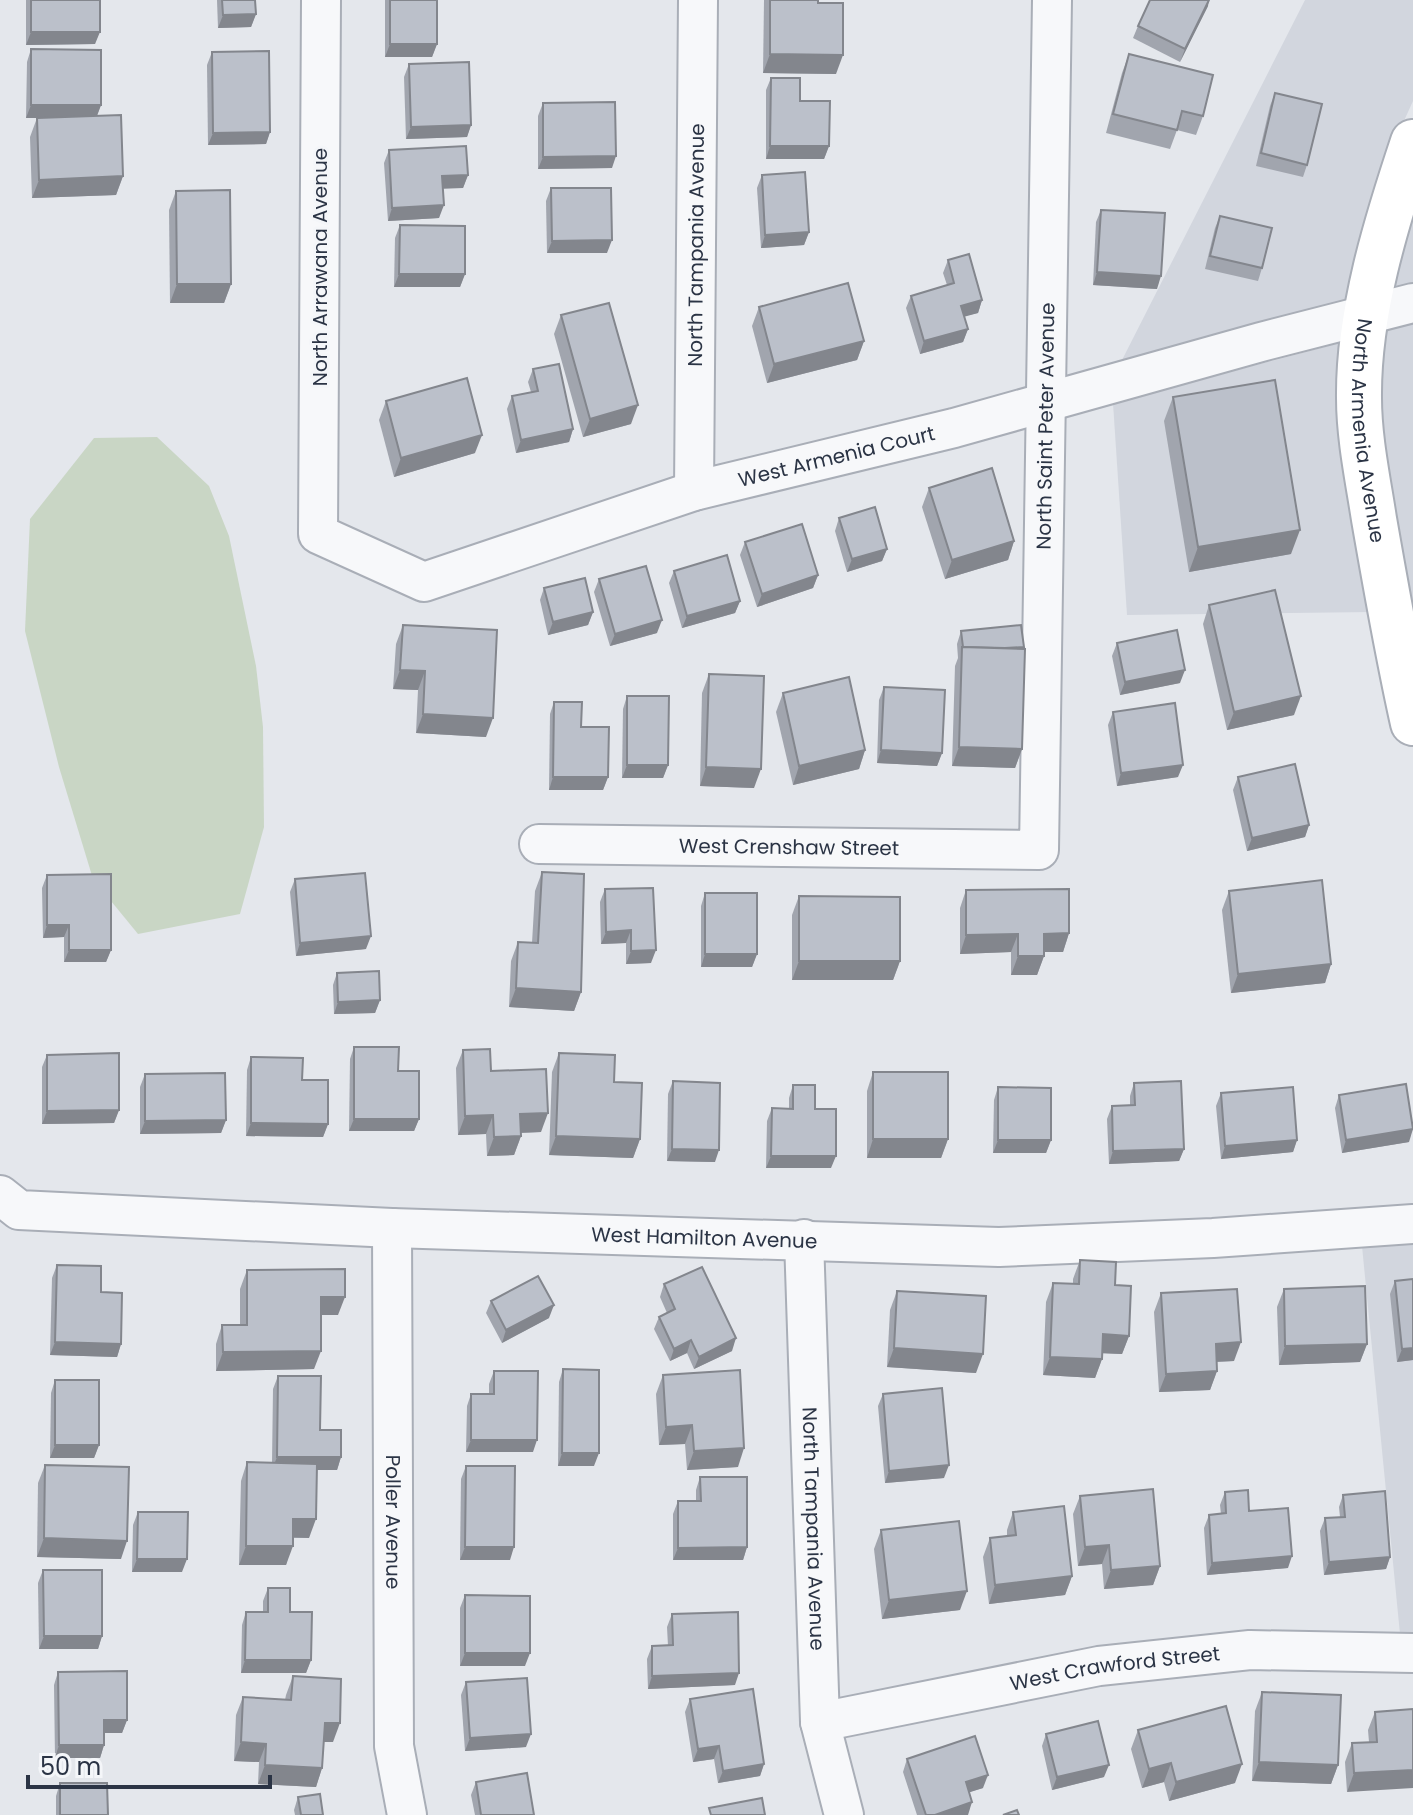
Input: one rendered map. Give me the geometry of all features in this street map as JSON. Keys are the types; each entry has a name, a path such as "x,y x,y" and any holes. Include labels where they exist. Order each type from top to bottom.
{"main road":[{"name":"North Armenia Avenue","path":"1413,142 1387,220 1366,317 1359,398 1368,480 1393,634 1413,723"}],"street":[{"name":"North Arrawana Avenue","path":"318,534 321,0"},
{"name":"North Tampania Avenue","path":"694,491 698,0"},
{"name":"North Saint Peter Avenue","path":"1039,850 1052,0"},
{"name":"West Armenia Court","path":"318,534 424,582 694,491 954,428 1047,400 1413,303"},
{"name":"West Crenshaw Street","path":"539,844 1039,850"},
{"name":"West Hamilton Avenue","path":"0,1195 19,1210 392,1228 999,1247 1213,1238 1413,1224"},
{"name":"Poller Avenue","path":"392,1228 394,1746 407,1815"},
{"name":"North Tampania Avenue","path":"804,1239 820,1722 844,1815"},
{"name":"West Crawford Street","path":"820,1722 1099,1666 1250,1650 1413,1653"}],"shaded area":[{"path":"1305,0 1413,0 1413,101 1398,134 1352,301 1121,362"},
{"path":"1413,195 1413,284 1389,291"},
{"path":"1413,323 1413,646 1376,398 1381,332"},
{"path":"1347,341 1373,612 1127,615 1113,403"},
{"path":"1413,1242 1413,1634 1400,1634 1362,1246"}],"green space":[{"path":"157,437 209,486 229,536 256,666 263,727 264,827 240,914 138,934 93,879 59,767 25,631 30,519 94,438"}],"building":[{"path":"31,0 100,0 100,32 31,32"},
{"path":"222,0 255,0 256,14 223,15"},
{"path":"390,0 437,0 437,44 390,44"},
{"path":"770,0 843,3 843,55 770,54"},
{"path":"1150,0 1209,0 1185,49 1138,26"},
{"path":"31,49 101,50 101,105 31,105"},
{"path":"269,51 270,132 213,133 212,52"},
{"path":"1129,54 1213,75 1203,116 1182,111 1177,130 1113,114"},
{"path":"469,62 471,125 411,127 409,64"},
{"path":"771,78 800,78 800,101 830,101 829,146 770,146"},
{"path":"1275,93 1322,104 1307,165 1261,153"},
{"path":"615,102 616,156 543,157 543,103"},
{"path":"121,115 123,176 39,180 37,118"},
{"path":"466,146 468,175 442,176 444,205 392,208 389,150"},
{"path":"805,172 809,232 765,235 762,175"},
{"path":"551,188 611,188 612,240 552,241"},
{"path":"230,190 231,284 177,284 176,191"},
{"path":"1101,210 1165,213 1161,276 1097,272"},
{"path":"1220,216 1272,228 1262,268 1210,256"},
{"path":"400,225 465,226 465,274 399,274"},
{"path":"969,254 982,300 961,306 968,329 924,341 911,296 954,283 948,260"},
{"path":"848,283 864,341 774,364 759,307"},
{"path":"609,303 638,405 590,419 561,315"},
{"path":"559,364 573,429 521,440 512,396 538,391 533,369"},
{"path":"467,378 482,435 401,458 386,401"},
{"path":"1275,380 1300,530 1198,547 1173,397"},
{"path":"992,468 1014,541 952,560 929,488"},
{"path":"875,507 887,549 852,559 839,518"},
{"path":"802,524 818,575 762,594 745,542"},
{"path":"727,555 740,601 687,616 674,571"},
{"path":"646,566 662,620 615,634 599,579"},
{"path":"585,578 593,612 553,622 544,588"},
{"path":"1275,590 1301,696 1234,712 1209,605"},
{"path":"403,625 497,630 493,718 423,714 425,671 400,670"},
{"path":"1021,625 1024,647 963,647 961,631"},
{"path":"1177,630 1185,670 1125,682 1117,643"},
{"path":"962,647 1025,649 1022,749 959,747"},
{"path":"709,674 764,676 761,769 706,767"},
{"path":"849,677 865,750 799,766 783,693"},
{"path":"884,687 945,690 942,753 881,750"},
{"path":"627,696 669,696 668,765 627,765"},
{"path":"554,702 582,702 581,727 609,727 608,777 553,777"},
{"path":"1175,703 1183,765 1121,773 1113,712"},
{"path":"1295,764 1309,825 1252,838 1238,777"},
{"path":"542,872 584,874 581,992 516,988 518,942 538,943"},
{"path":"365,873 371,936 300,943 295,879"},
{"path":"111,874 111,950 69,950 69,925 47,925 47,875"},
{"path":"1322,880 1331,964 1238,974 1229,891"},
{"path":"653,888 656,950 631,951 631,930 606,932 605,889"},
{"path":"1069,889 1069,933 1044,934 1044,956 1018,956 1018,934 966,935 966,890"},
{"path":"705,893 757,893 757,954 705,954"},
{"path":"799,896 900,897 900,961 799,961"},
{"path":"379,971 380,1000 338,1002 337,973"},
{"path":"354,1047 399,1047 398,1071 419,1071 419,1119 354,1119"},
{"path":"490,1049 491,1071 546,1069 548,1113 520,1114 521,1136 494,1137 493,1115 465,1116 463,1050"},
{"path":"119,1053 119,1110 47,1111 47,1055"},
{"path":"559,1053 615,1055 614,1082 642,1083 640,1139 556,1136"},
{"path":"251,1057 303,1058 302,1080 328,1080 328,1124 251,1123"},
{"path":"873,1072 948,1072 948,1139 873,1139"},
{"path":"225,1073 226,1120 145,1121 145,1074"},
{"path":"673,1081 720,1083 719,1150 672,1149"},
{"path":"1181,1081 1184,1149 1113,1151 1112,1106 1135,1105 1134,1083"},
{"path":"1406,1084 1413,1129 1346,1140 1339,1095"},
{"path":"793,1085 815,1085 815,1109 836,1109 836,1156 771,1156 772,1108 793,1109"},
{"path":"998,1087 1051,1088 1051,1140 998,1140"},
{"path":"1293,1087 1297,1140 1225,1146 1221,1093"},
{"path":"1080,1260 1116,1262 1115,1285 1131,1286 1129,1336 1103,1334 1102,1359 1050,1357 1053,1283 1079,1284"},
{"path":"57,1265 101,1266 101,1292 122,1293 121,1344 55,1342"},
{"path":"702,1267 736,1338 699,1357 691,1340 674,1349 659,1317 675,1309 664,1284"},
{"path":"345,1269 345,1297 321,1297 321,1351 223,1352 222,1325 247,1325 247,1270"},
{"path":"538,1276 554,1305 506,1330 491,1301"},
{"path":"1413,1279 1413,1348 1402,1349 1395,1281"},
{"path":"1365,1286 1367,1344 1285,1346 1284,1289"},
{"path":"1237,1289 1241,1342 1216,1344 1217,1371 1166,1374 1161,1293"},
{"path":"897,1291 986,1296 983,1354 894,1348"},
{"path":"563,1369 599,1370 599,1453 562,1453"},
{"path":"740,1370 744,1448 694,1451 692,1425 666,1427 663,1375"},
{"path":"494,1371 538,1371 537,1440 471,1440 471,1394 494,1394"},
{"path":"278,1376 321,1376 320,1430 341,1430 341,1457 277,1457"},
{"path":"55,1380 99,1380 99,1445 55,1445"},
{"path":"942,1388 949,1465 889,1471 883,1394"},
{"path":"247,1462 317,1464 316,1519 293,1519 293,1546 246,1546"},
{"path":"45,1465 129,1467 127,1541 44,1538"},
{"path":"466,1466 515,1466 514,1547 465,1547"},
{"path":"700,1477 747,1477 747,1547 678,1548 678,1501 701,1501"},
{"path":"1153,1489 1160,1566 1111,1570 1109,1545 1085,1547 1080,1496"},
{"path":"1248,1490 1249,1511 1288,1508 1292,1556 1212,1563 1209,1515 1226,1513 1225,1492"},
{"path":"1385,1491 1390,1557 1329,1562 1325,1518 1345,1517 1343,1495"},
{"path":"1064,1506 1072,1576 995,1585 990,1538 1016,1535 1013,1512"},
{"path":"138,1512 188,1512 187,1559 137,1559"},
{"path":"959,1521 967,1591 889,1600 881,1530"},
{"path":"43,1570 102,1570 102,1636 44,1636"},
{"path":"268,1588 290,1588 290,1612 312,1612 311,1660 245,1660 246,1612 268,1612"},
{"path":"465,1595 530,1596 530,1653 465,1653"},
{"path":"738,1612 739,1673 652,1676 652,1646 673,1645 672,1614"},
{"path":"127,1671 127,1720 104,1720 104,1745 59,1745 58,1672"},
{"path":"293,1676 341,1679 340,1723 325,1723 322,1768 265,1765 266,1744 241,1742 243,1697 291,1700"},
{"path":"527,1678 531,1734 470,1738 466,1682"},
{"path":"753,1689 764,1764 723,1771 719,1746 698,1749 690,1699"},
{"path":"1262,1692 1341,1695 1338,1765 1259,1762"},
{"path":"1226,1706 1242,1764 1176,1782 1171,1763 1149,1769 1138,1730"},
{"path":"1413,1709 1413,1770 1354,1773 1352,1743 1377,1742 1375,1712"},
{"path":"1098,1721 1109,1765 1057,1777 1046,1734"},
{"path":"975,1736 988,1775 966,1782 972,1802 935,1815 926,1815 907,1759"},
{"path":"527,1773 534,1815 481,1815 476,1782"},
{"path":"60,1783 107,1783 108,1815 60,1815"},
{"path":"320,1794 323,1815 301,1815 298,1797"},
{"path":"762,1798 765,1815 711,1815 709,1808"}]}
